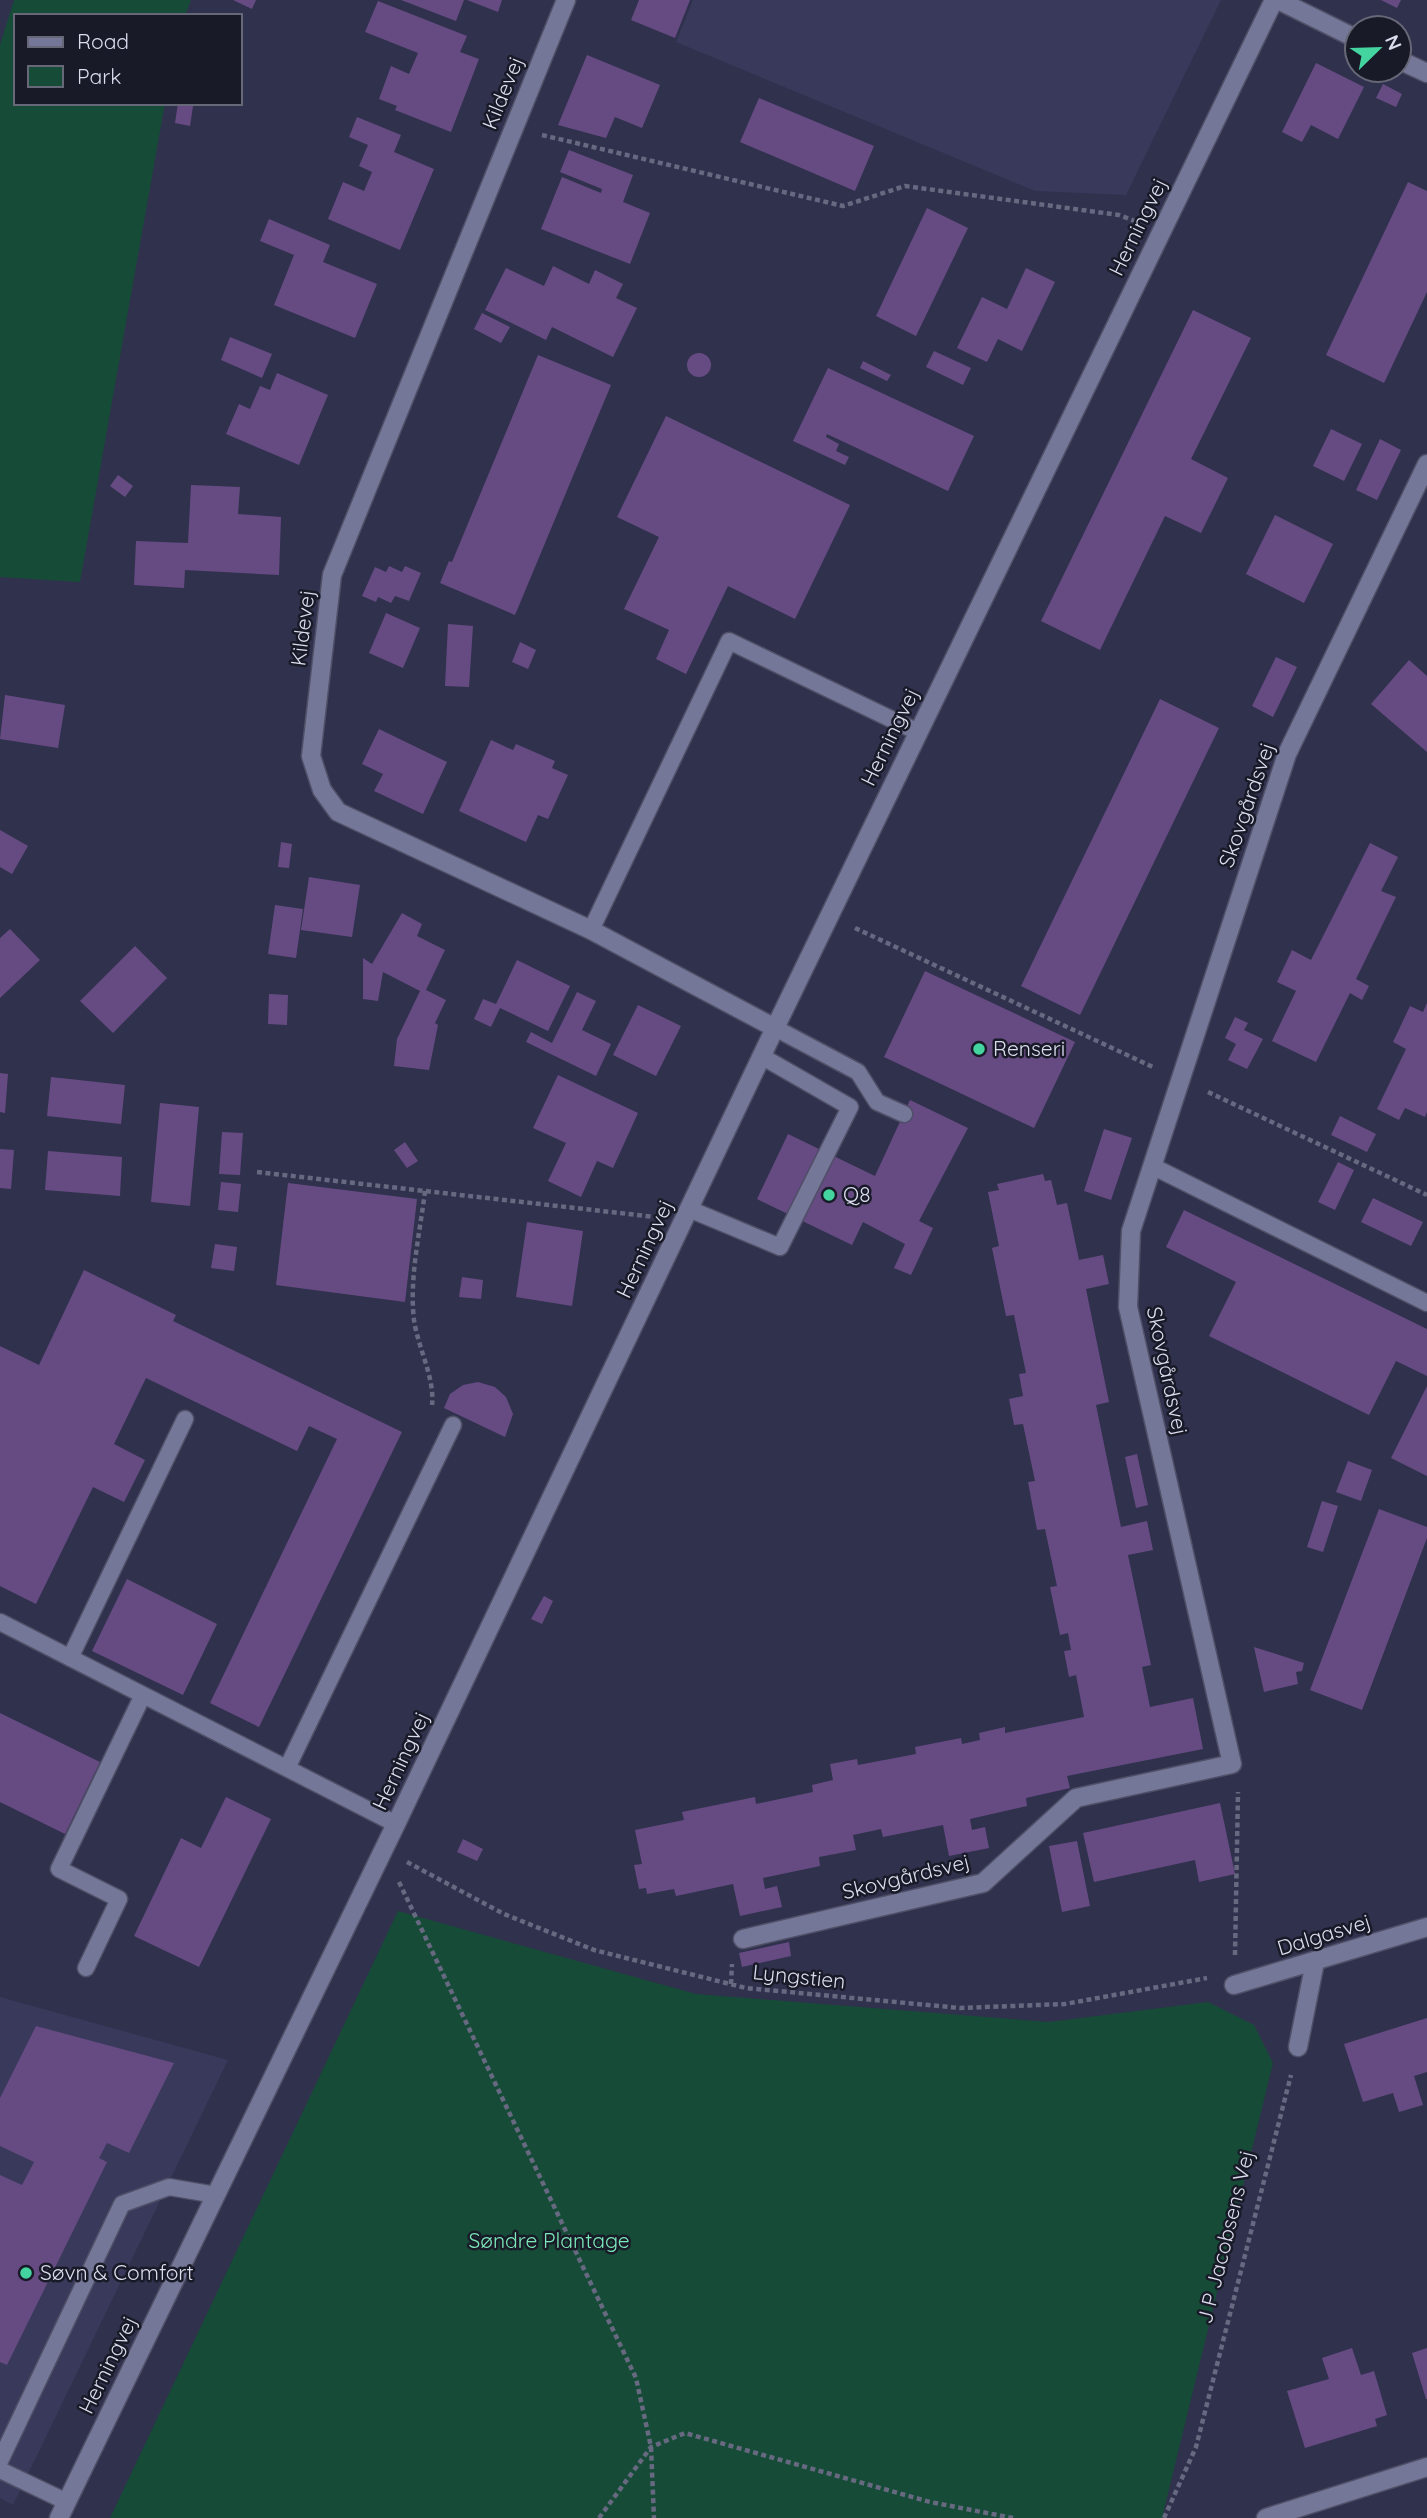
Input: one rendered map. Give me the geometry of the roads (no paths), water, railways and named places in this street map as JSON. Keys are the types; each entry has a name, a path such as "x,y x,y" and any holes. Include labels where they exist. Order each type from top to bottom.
{"street":[{"name":"Kildevej","path":"566,0 332,575 311,756 322,790 338,813 590,930 775,1028"},
{"path":"1276,0 1343,32"},
{"name":"Herningvej","path":"63,2510 384,1850 761,1056 1276,0"},
{"name":"Skovgårdsvej","path":"743,1939 983,1883 1076,1798 1231,1764 1128,1307 1131,1231 1287,754 1427,464"},
{"name":"Dalgasvej","path":"1234,1985 1427,1927"},
{"path":"1298,2047 1315,1962"},
{"path":"1266,2518 1427,2467"}],"lane":[{"path":"590,930 729,641 918,732"},
{"path":"775,1028 858,1072 877,1102 904,1114"},
{"path":"686,1214 780,1247 850,1107 761,1056"},
{"path":"1152,1166 1427,1303"},
{"path":"70,1657 185,1419"},
{"path":"287,1768 453,1424"},
{"path":"0,1622 396,1824"},
{"path":"86,1968 119,1899 59,1870 143,1695"},
{"path":"0,2461 122,2204 169,2187 216,2195"},
{"path":"0,2470 63,2510"}],"place":[{"name":"Renseri","path":"979,1049"},
{"name":"Q8","path":"829,1195"},
{"name":"Søvn & Comfort","path":"26,2273"}],"park label":[{"name":"Søndre Plantage","path":"549,2241"}]}
